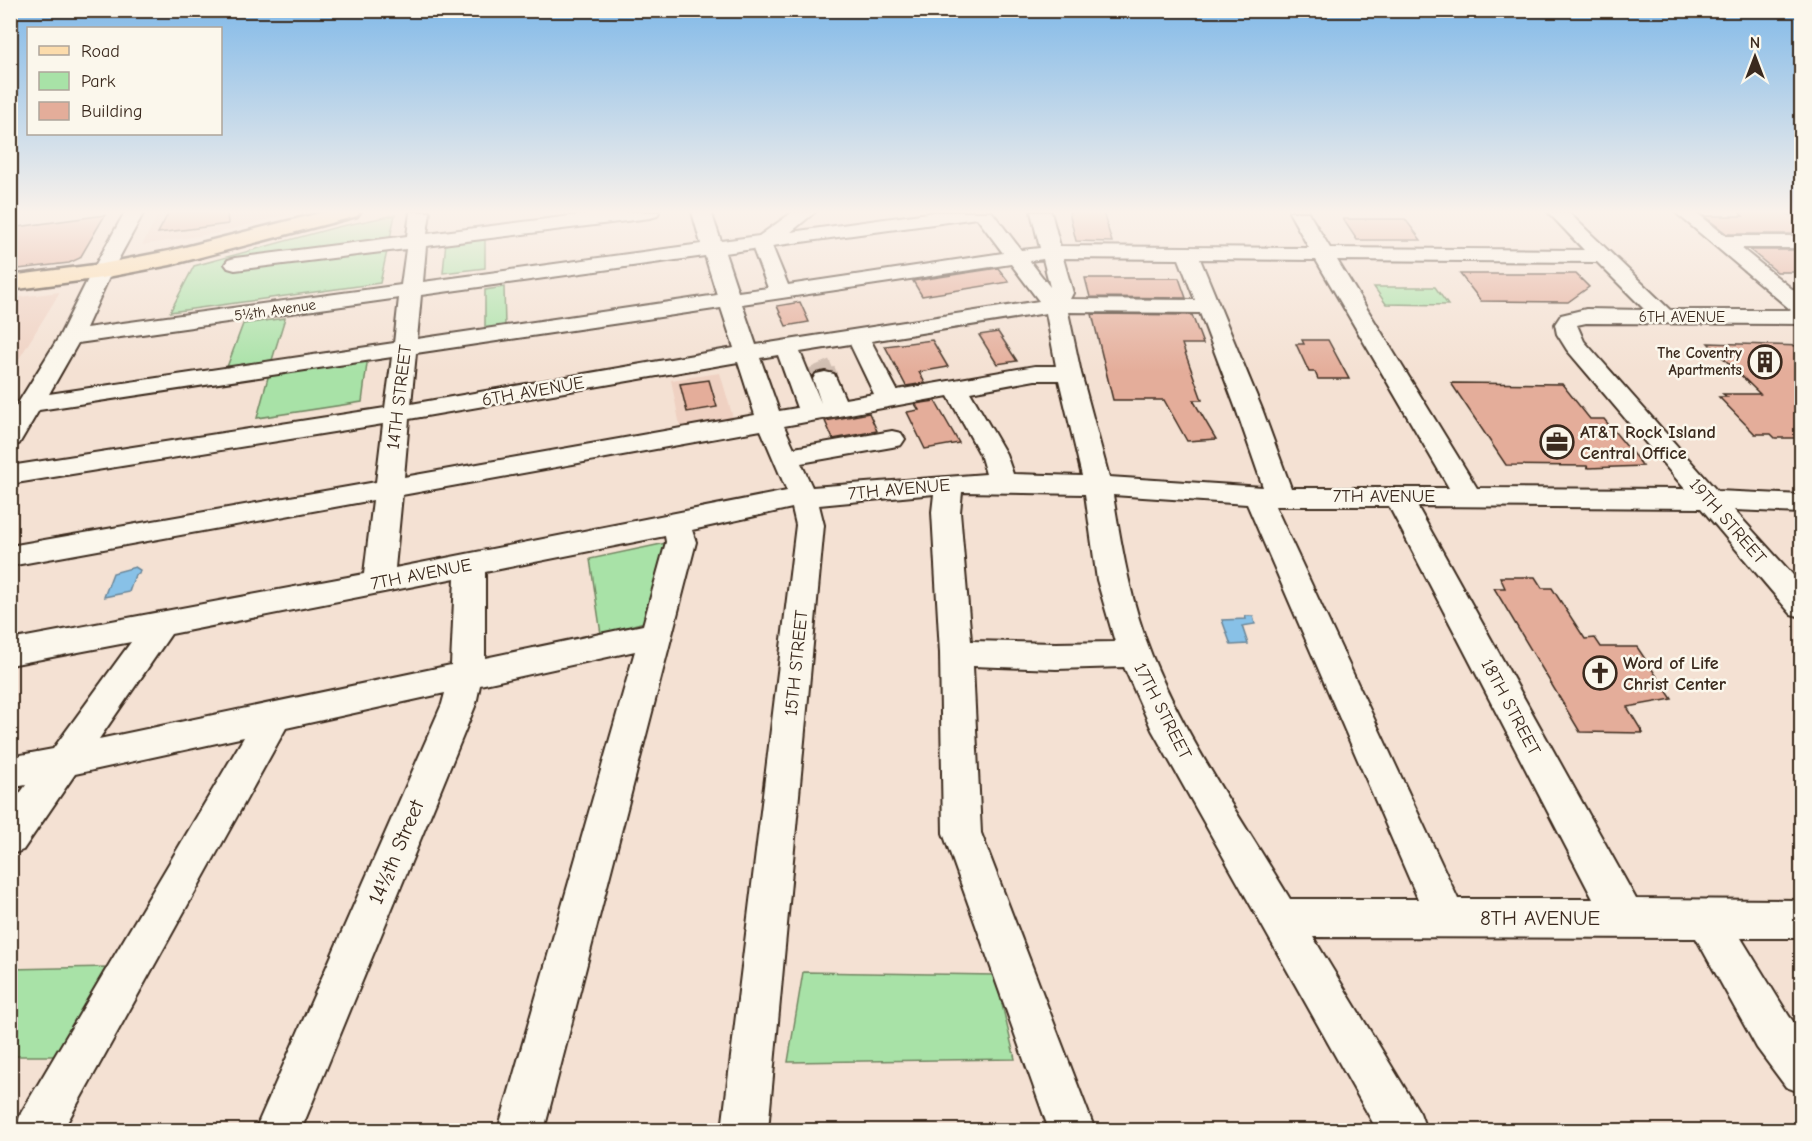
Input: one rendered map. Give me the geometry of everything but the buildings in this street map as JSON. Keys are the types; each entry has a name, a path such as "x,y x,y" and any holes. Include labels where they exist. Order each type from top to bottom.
{"main road":[{"path":"10,283 130,265"}],"street":[{"path":"10,438 70,337 105,265"},
{"name":"14TH STREET","path":"378,582 414,265"},
{"name":"5½th Avenue","path":"70,337 600,265"},
{"name":"15TH STREET","path":"720,265 777,440 803,497 810,525 746,1131"},
{"path":"769,265 780,292"},
{"path":"29,404 955,265"},
{"path":"1023,265 1044,294 1056,305"},
{"name":"17TH STREET","path":"1055,265 1062,292 1056,305 1069,373 1098,486 1112,580 1135,654 1164,720 1403,1131"},
{"path":"1192,265 1208,307 1268,496 1447,919"},
{"path":"1330,265 1468,496"},
{"path":"1611,265 1665,317"},
{"path":"1750,265 1802,308"},
{"name":"6TH AVENUE","path":"10,475 397,414 747,353 787,348 819,362 858,337 1056,305 1208,307"},
{"name":"6TH AVENUE","path":"1566,324 1569,320 1586,316 1802,317"},
{"name":"19TH STREET","path":"1566,324 1568,334 1575,345 1802,606"},
{"path":"858,337 889,420"},
{"path":"787,348 824,411"},
{"path":"819,362 824,411"},
{"path":"10,556 388,490 777,440 889,420 955,387 1035,373 1069,373"},
{"path":"955,387 993,454 1003,483"},
{"path":"777,440 824,411 889,420"},
{"path":"949,484 946,512 956,653 962,833 1072,1131"},
{"name":"7TH AVENUE","path":"10,653 803,497 949,484 1098,486 1268,496 1710,499 1802,504"},
{"name":"18TH STREET","path":"1398,496 1623,918"},
{"path":"521,1131 681,542 675,523"},
{"name":"14½th Street","path":"278,1131 459,704 467,675 470,564"},
{"path":"10,838 160,625"},
{"path":"10,773 656,634"},
{"path":"956,653 1056,656 1135,654"},
{"path":"38,1131 275,715"},
{"path":"1706,917 1773,1032 1802,1071"},
{"name":"8TH AVENUE","path":"1278,918 1706,917 1802,919"}],"shaded area":[{"path":"60,292 11,372 11,298"},
{"path":"720,373 734,421 681,431 671,380"}],"green space":[{"path":"384,265 380,283 170,312 194,266"},
{"path":"444,265 485,265 485,268 443,273"},
{"path":"504,287 505,326 485,329 485,290"},
{"path":"1374,287 1435,287 1448,305 1386,304"},
{"path":"285,318 272,360 227,367 243,324"},
{"path":"368,356 362,402 257,418 270,370"},
{"path":"666,543 644,622 601,634 590,559"},
{"path":"108,967 58,1056 11,1056 10,969"},
{"path":"803,972 995,975 1015,1059 788,1062"}],"water":[{"path":"135,567 140,570 139,574 135,575 129,592 104,597 113,573"},
{"path":"1245,616 1253,616 1255,624 1242,626 1248,644 1231,645 1222,620 1246,619"}],"tunnel":[{"path":"819,364 823,373"},
{"path":"822,372 825,379"}],"place":[{"name":"The Coventry Apartments","path":"1765,362"},
{"name":"AT&T Rock Island Central Office","path":"1557,442"},
{"name":"Word of Life Christ Center","path":"1600,673"}]}
